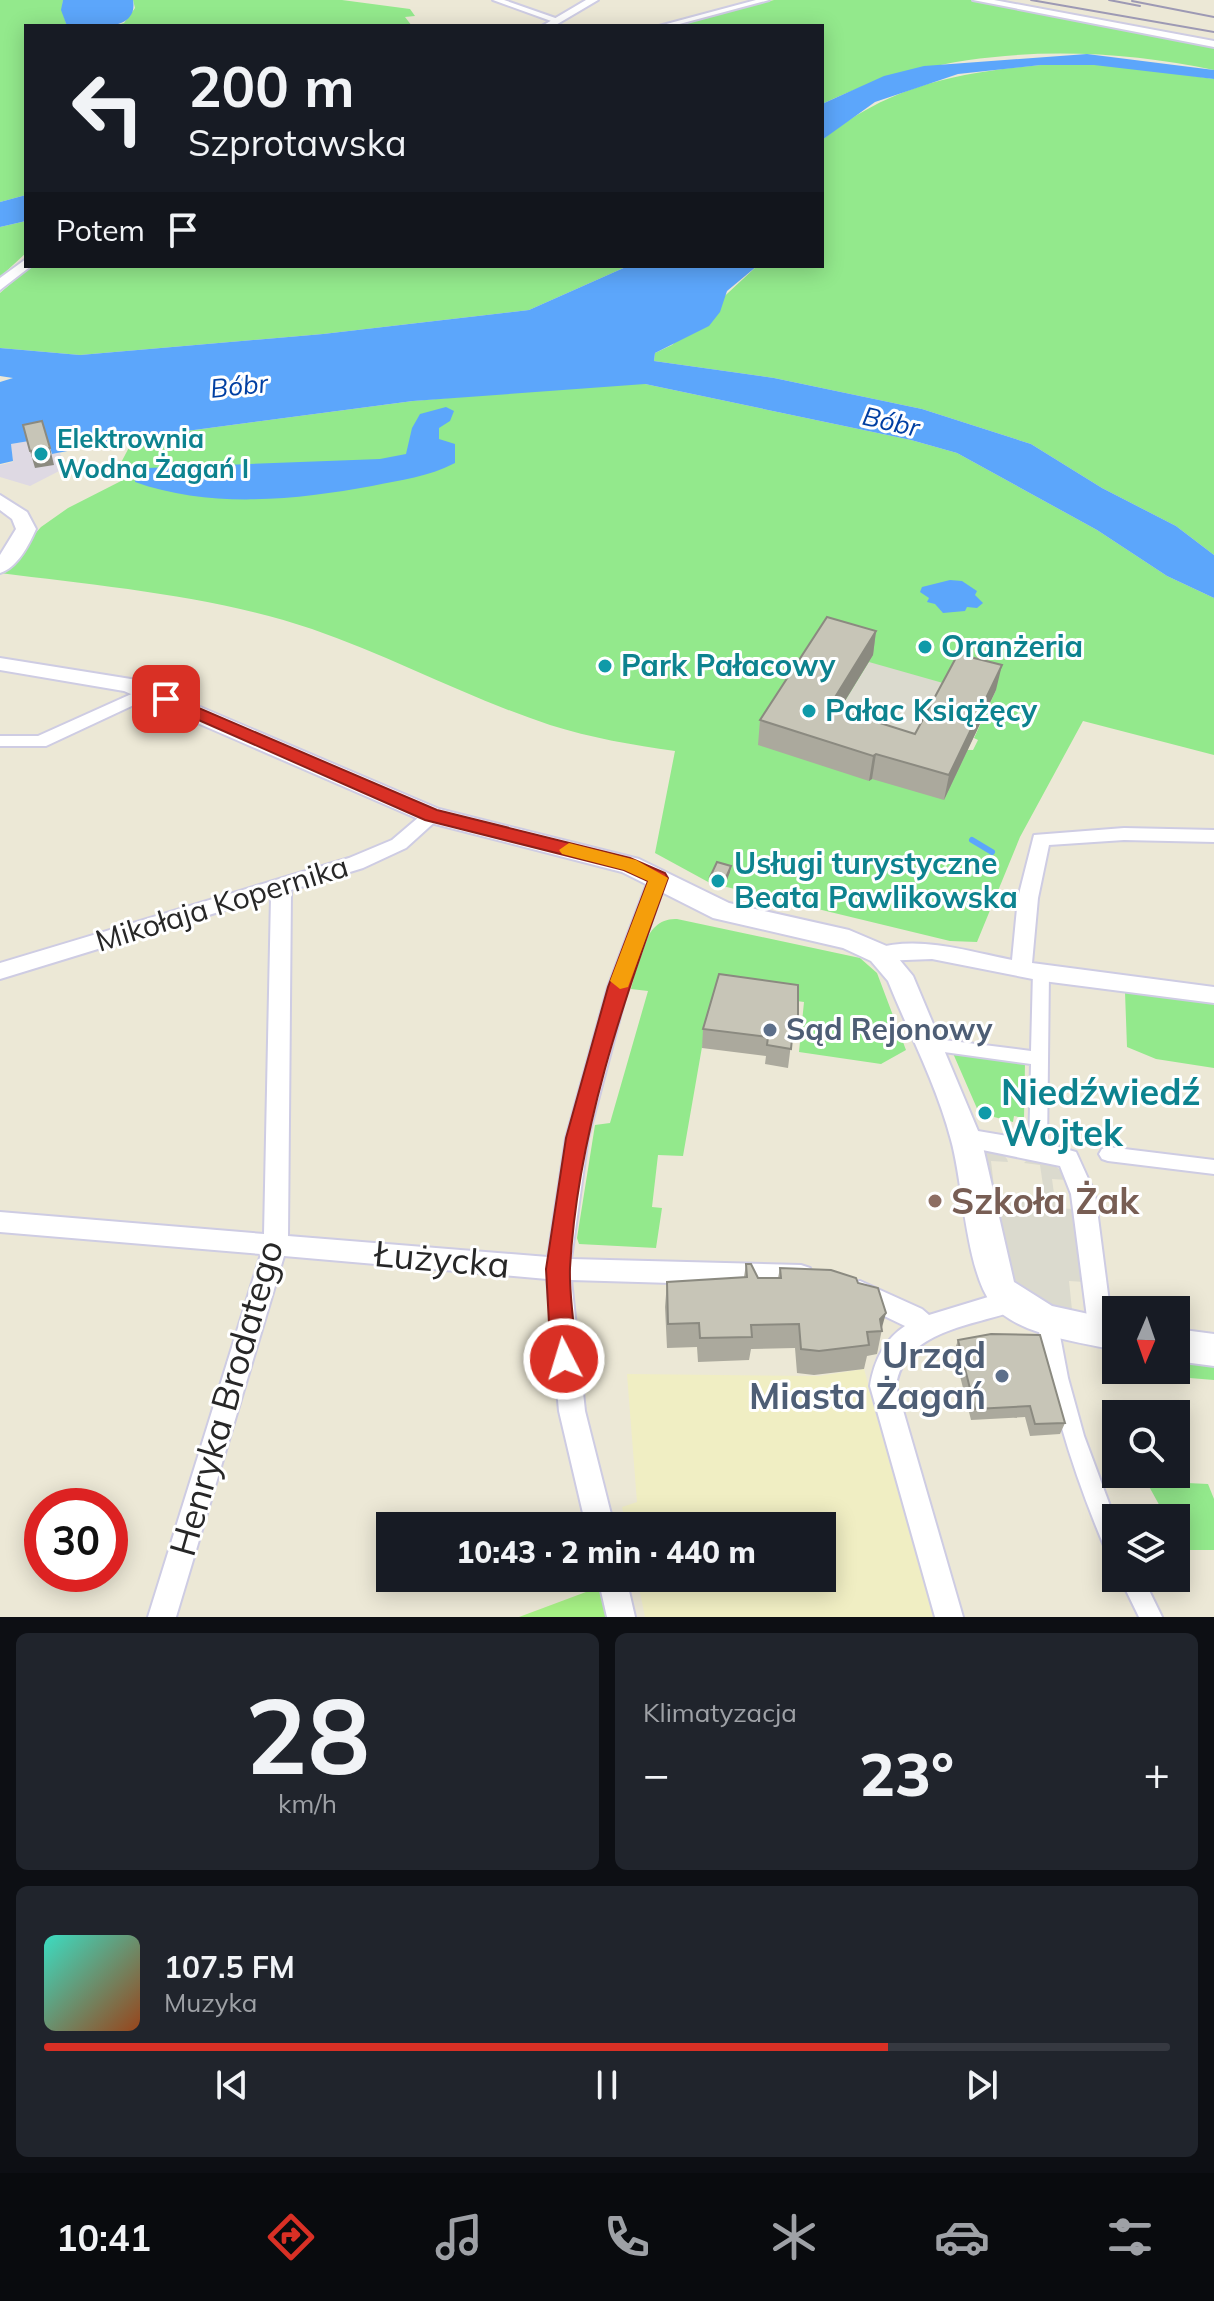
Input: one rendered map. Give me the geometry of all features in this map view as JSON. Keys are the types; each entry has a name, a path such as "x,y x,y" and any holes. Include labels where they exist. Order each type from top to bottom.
{"street":[{"path":"497,0 552,23 593,0"},
{"path":"671,24 765,0"},
{"path":"978,0 1214,44"},
{"path":"0,286 24,265"},
{"path":"0,501 20,516 26,529 20,544 0,567"},
{"path":"0,664 105,679 147,692 432,815 630,865 722,911 849,940 880,954 900,976 938,1049 956,1122 966,1138 993,1270 1002,1292 1011,1301 1047,1320 1102,1333"},
{"path":"0,741 40,742 147,692"},
{"name":"Mikołaja Kopernika","path":"0,971 281,888 376,856 413,834 432,815"},
{"path":"1038,1150 1038,1058 1028,898 1041,839 1124,834 1214,836"},
{"path":"597,1512 572,1411 558,1269 577,1138 618,987 658,878"},
{"name":"Henryka Brodatego","path":"162,1617 276,1244 281,888"},
{"path":"880,954 904,951 936,953 1031,971 1214,995"},
{"path":"938,1049 1038,1058"},
{"path":"966,1138 1038,1150 1068,1159 1077,1174 1102,1303"},
{"path":"1108,1154 1214,1167"},
{"name":"Łużycka","path":"0,1222 558,1269 817,1277 846,1285 913,1317 926,1328"},
{"path":"949,1617 883,1386 886,1366 902,1340 926,1328 1011,1301"},
{"path":"1047,1320 1057,1374 1102,1509"},
{"path":"1190,1347 1214,1350"},
{"path":"615,1592 621,1617"},
{"path":"1138,1592 1151,1617"}],"shaded area":[{"name":"Elektrownia Wodna Żagań I","path":"47,438 52,454 60,453 65,468 30,486 0,477 0,465 13,462 11,444"},
{"path":"869,662 950,685 911,758 826,732"},
{"path":"981,1151 1003,1154 1008,1162 991,1161 995,1195 1045,1199 1040,1165 1024,1163 1028,1159 1049,1161 1065,1174 1067,1180 1052,1179 1056,1208 1073,1209 1085,1282 1069,1281 1072,1310 1089,1313 1079,1321 1016,1287 1006,1273"},
{"path":"864,1369 934,1617 645,1617 640,1592 836,1592 836,1512 623,1512 622,1507 637,1502 627,1374 819,1376"}],"green space":[{"path":"0,0 63,0 66,24 24,24 24,196 0,202"},
{"path":"133,0 342,0 410,9 415,16 405,17 410,24 121,24 135,8"},
{"path":"774,0 971,0 1214,45 1214,70 1115,56 1015,55 915,70 824,103 824,24 678,24"},
{"path":"1041,65 1119,65 1214,79 1214,555 1176,526 1102,488 1031,444 922,409 774,378 654,361 655,353 672,345 755,268 824,268 824,138 847,121 899,94 980,72"},
{"path":"24,221 24,255 0,277 0,227"},
{"path":"29,268 624,268 529,310 323,334 80,355 0,348 0,293"},
{"name":"Park Pałacowy","path":"617,383 645,384 911,440 957,453 1097,530 1167,576 1214,598 1214,755 1083,721 1020,837 977,942 950,941 710,883 655,853 675,751 612,741 550,725 342,640 275,618 198,600 0,573 41,527 68,508 123,480 115,474 134,438 413,401","holes":["872,655 826,732 951,680 996,690 974,738 978,740 973,750 759,745"]},
{"path":"677,919 860,958 877,973 906,1050 881,1064 799,1052 804,1002 717,990 702,1047 683,1156 658,1155 652,1207 662,1208 656,1248 579,1244 577,1238 595,1125 610,1123 648,991 631,989 640,955 657,926 666,920"},
{"path":"1125,992 1214,1003 1214,1068 1156,1059 1127,1047"},
{"path":"952,1051 1025,1063 1024,1118 1014,1116 1013,1122 979,1113"},
{"path":"1190,1357 1214,1360 1214,1380 1190,1378"},
{"path":"1190,1483 1208,1484 1214,1499 1214,1550 1190,1550 1190,1504 1159,1504 1150,1488 1190,1488"},
{"path":"586,1592 604,1592 611,1617 519,1617"}],"water":[{"path":"63,0 133,0 133,11 117,24 66,24 61,10"},
{"path":"1087,54 1214,70 1214,79 1094,65 1041,65 958,74 875,102 824,139 824,103 884,76 924,66"},
{"path":"24,196 24,221 0,227 0,202"},
{"name":"Bóbr","path":"624,268 755,268 727,291 720,312 709,326 655,353 654,361 774,378 922,409 1031,444 1102,488 1176,526 1214,555 1214,598 1167,576 1097,530 957,453 911,440 645,384 413,401 134,438 52,454 47,438 11,444 13,461 0,464 0,382 13,378 0,376 0,348 80,355 323,334 529,310"},
{"path":"446,407 454,411 450,421 439,428 439,439 455,444 455,463 414,478 313,495 253,499 193,496 135,482 136,475 147,468 380,459 406,454 412,428 420,414"},
{"path":"950,580 962,581 977,591 975,595 983,603 977,608 967,607 965,611 943,613 935,604 927,602 929,598 920,592 922,587"}],"building":[{"path":"42,421 50,448 30,451 23,425"},
{"path":"827,617 876,631 829,707 915,734 958,654 1002,665 949,775 876,754 873,756 760,720"},
{"path":"717,862 731,866 725,880 710,877"},
{"name":"Sąd Rejonowy","path":"719,974 798,985 798,1017 794,1017 791,1049 767,1045 768,1037 703,1029"},
{"path":"746,1264 751,1264 758,1278 781,1278 780,1268 831,1270 856,1278 858,1283 878,1288 886,1313 880,1319 882,1331 867,1332 869,1345 819,1351 801,1349 799,1324 751,1325 752,1337 700,1338 699,1323 668,1324 667,1282 747,1277"},
{"name":"Urząd Miasta Żagań","path":"991,1334 1040,1335 1065,1423 1035,1424 1030,1406 975,1409 958,1340"}],"waterway":[{"path":"972,840 992,852"}],"railway":[{"path":"1031,0 1214,32"},
{"path":"1109,0 1140,6"},
{"path":"1132,1 1214,17"}],"slow traffic":[{"path":"569,850 644,869 658,878 620,981"}],"place":[{"name":"Elektrownia Wodna Żagań I","path":"41,454"},
{"name":"Oranżeria","path":"925,647"},
{"name":"Park Pałacowy","path":"605,666"},
{"name":"Pałac Książęcy","path":"809,711"},
{"name":"Usługi turystyczne Beata Pawlikowska","path":"718,881"},
{"name":"Sąd Rejonowy","path":"770,1030"},
{"name":"Niedźwiedź Wojtek","path":"985,1113"},
{"name":"Szkoła Żak","path":"935,1201"},
{"name":"Urząd Miasta Żagań","path":"1002,1376"}],"route":[{"path":"166,699 366,789 432,815 630,865 658,878 618,987 577,1138 558,1269 564,1359"}]}
